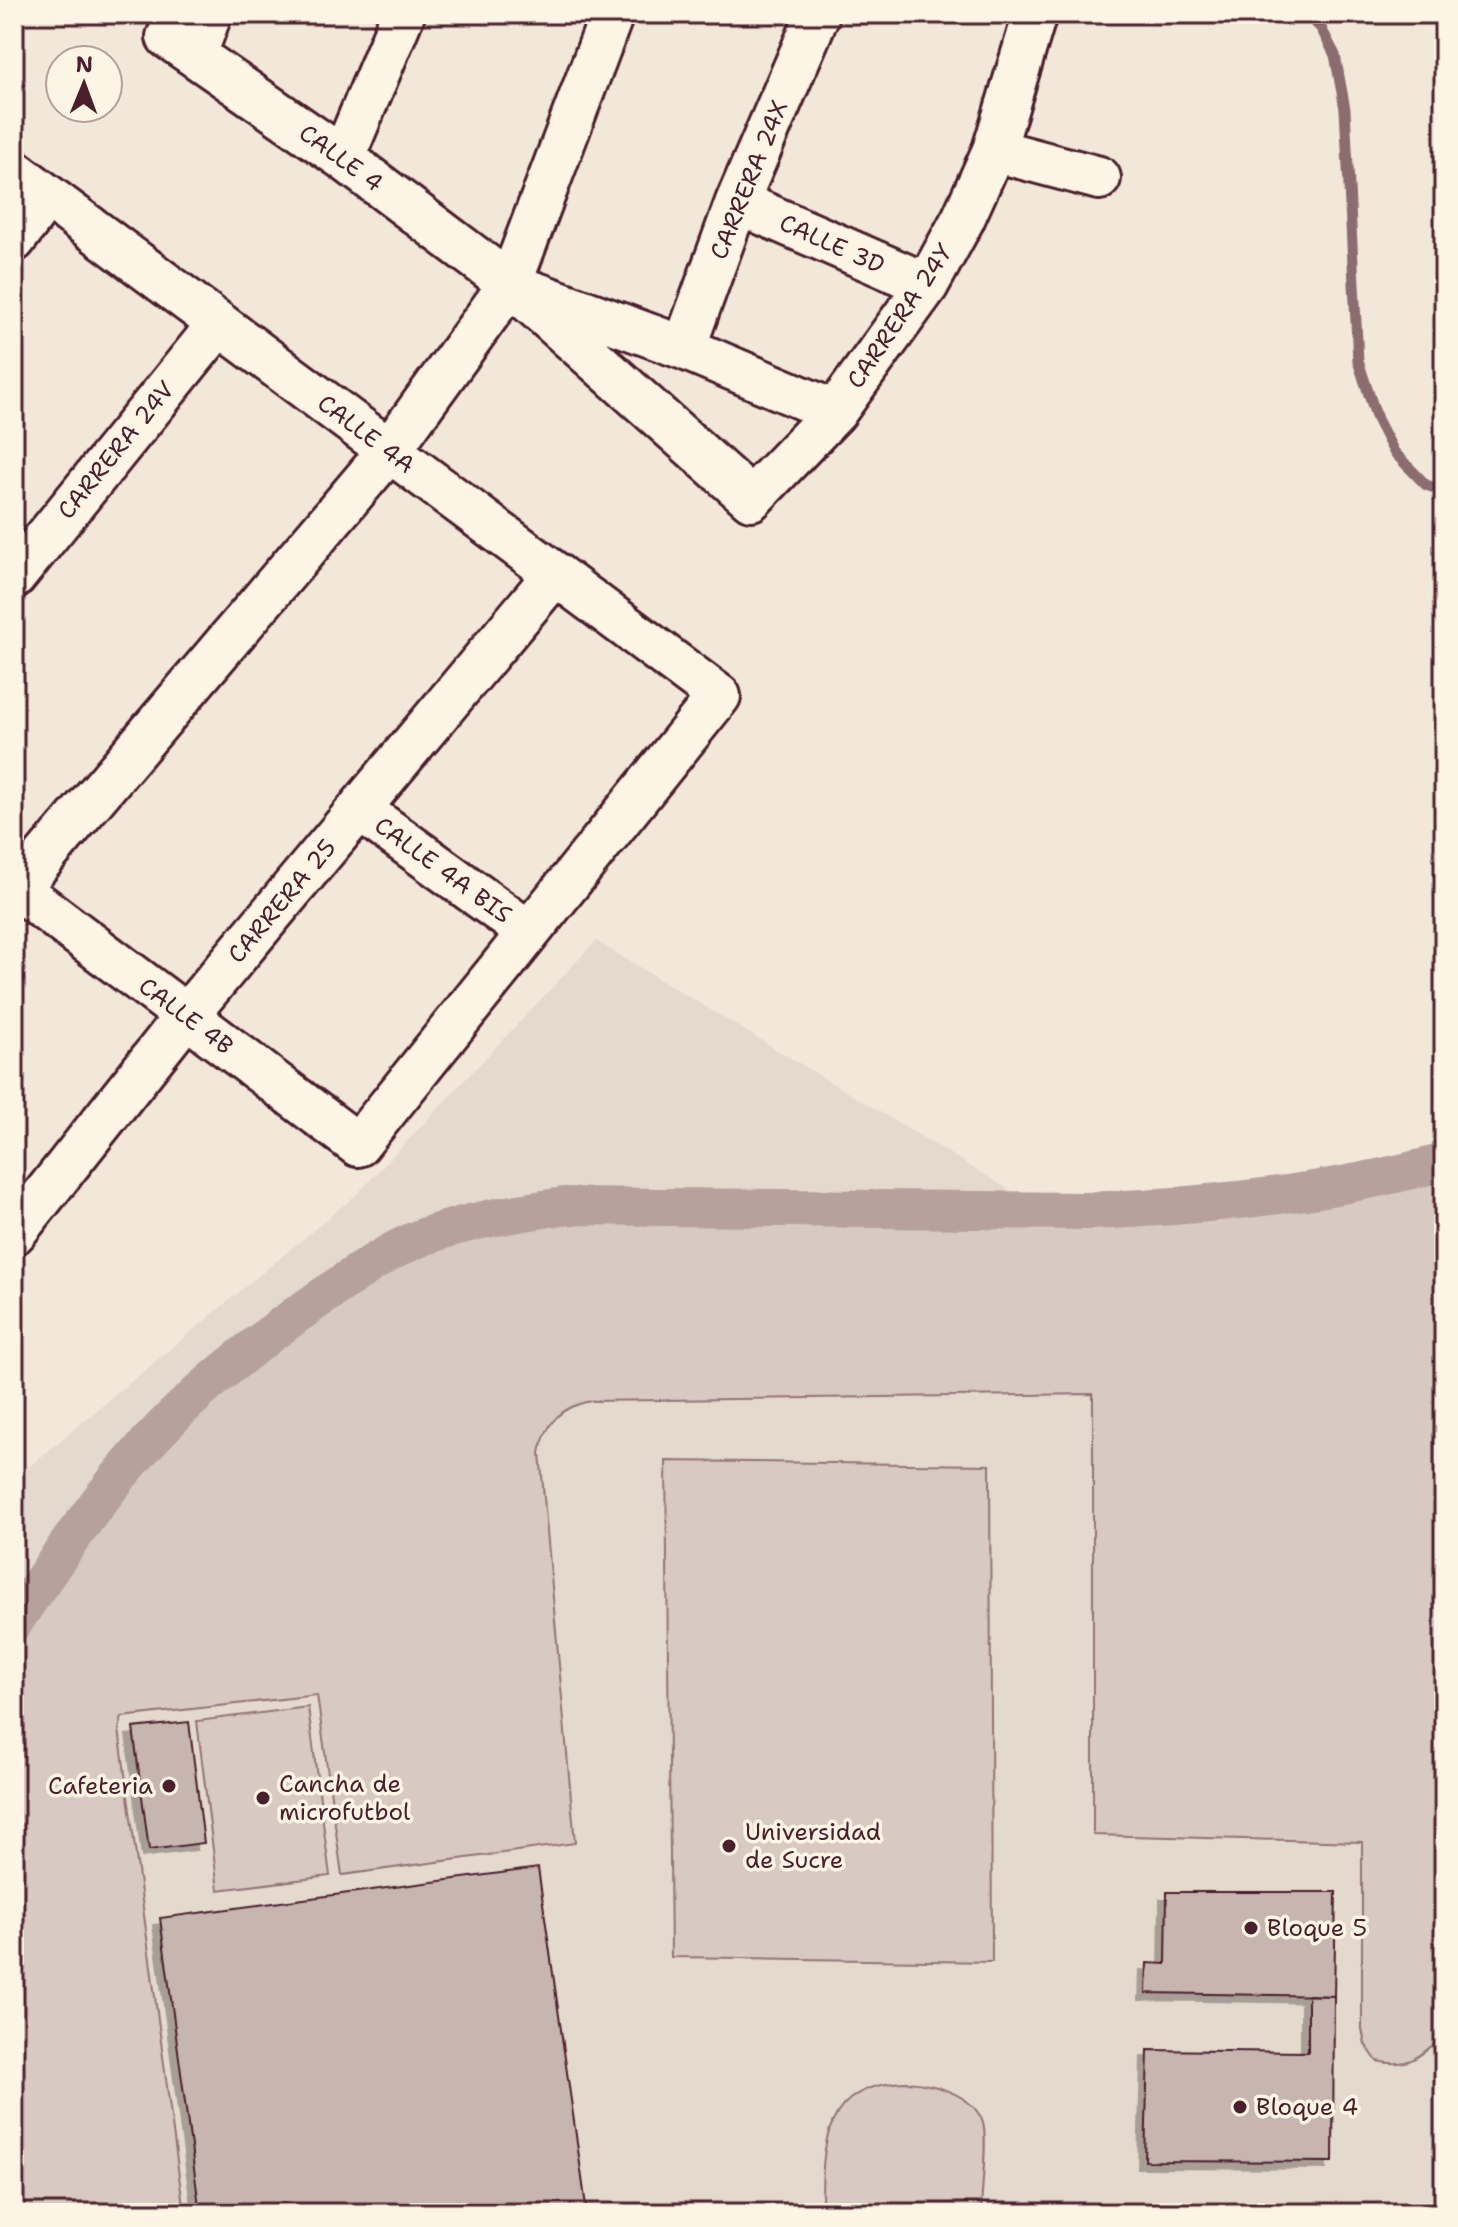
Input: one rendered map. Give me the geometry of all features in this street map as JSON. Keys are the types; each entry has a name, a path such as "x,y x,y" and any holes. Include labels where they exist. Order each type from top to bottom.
{"street":[{"name":"CALLE 4","path":"210,14 182,46 343,158 510,284 751,499"},
{"path":"343,158 403,14"},
{"path":"15,889 389,451 510,284 612,14"},
{"name":"CARRERA 24X","path":"684,348 737,202 818,14"},
{"name":"CARRERA 24Y","path":"751,499 835,412 927,285 963,219 994,150 1035,14"},
{"path":"994,150 1099,178"},
{"name":"CALLE 4A","path":"14,171 719,696 527,931"},
{"path":"14,240 47,196"},
{"name":"CALLE 3D","path":"737,202 927,285"},
{"name":"CALLE 4","path":"510,284 684,348 835,412"},
{"name":"CARRERA 24V","path":"14,577 219,324"},
{"name":"CARRERA 25","path":"14,1233 186,1016 555,574"},
{"name":"CALLE 4A BIS","path":"359,809 527,931"},
{"name":"CALLE 4B","path":"15,889 358,1145 527,931"}],"shaded area":[{"name":"Universidad de Sucre","path":"596,941 1444,1451 1444,2213 14,2213 14,1479 357,1194"},
{"path":"1444,1162 1444,2035 1421,2055 1406,2062 1377,2061 1365,2044 1362,2029 1362,1842 1093,1835 1093,1394 591,1401 571,1407 556,1418 546,1433 540,1453 575,1843 342,1875 317,1695 122,1717 119,1729 184,2213 14,2213 14,1622 78,1530 144,1447 181,1408 255,1343 357,1273 419,1238 478,1218 564,1206 1132,1209 1267,1197"},
{"path":"666,1461 990,1465 992,1962 671,1957"},
{"name":"Cancha de microfutbol","path":"308,1707 330,1876 218,1890 197,1721"},
{"path":"908,2082 952,2092 978,2113 983,2123 985,2141 981,2213 822,2213 823,2164 832,2122 843,2106 858,2094 879,2085"}],"building":[{"name":"Cafeteria","path":"189,1722 204,1843 149,1850 133,1728"},
{"path":"538,1868 587,2213 200,2213 160,1918"},
{"name":"Bloque 5","path":"1167,1892 1336,1892 1334,1996 1146,1993 1147,1963 1166,1964"},
{"name":"Bloque 4","path":"1308,1995 1334,1996 1333,2162 1145,2161 1148,2050 1308,2052"},
{"path":"1122,2206 1284,2209 1284,2213 1122,2213"}],"waterway":[{"path":"1306,14 1321,28 1335,55 1345,109 1358,361 1377,419 1394,452 1426,485 1444,491"},
{"path":"14,1622 113,1483 198,1393 266,1337 356,1273 396,1250 441,1231 564,1206 1087,1211 1177,1206 1311,1190 1444,1162"}],"place":[{"name":"Cafeteria","path":"169,1786"},
{"name":"Cancha de microfutbol","path":"263,1798"},
{"name":"Universidad de Sucre","path":"729,1846"},
{"name":"Bloque 5","path":"1251,1928"},
{"name":"Bloque 4","path":"1240,2107"}]}
